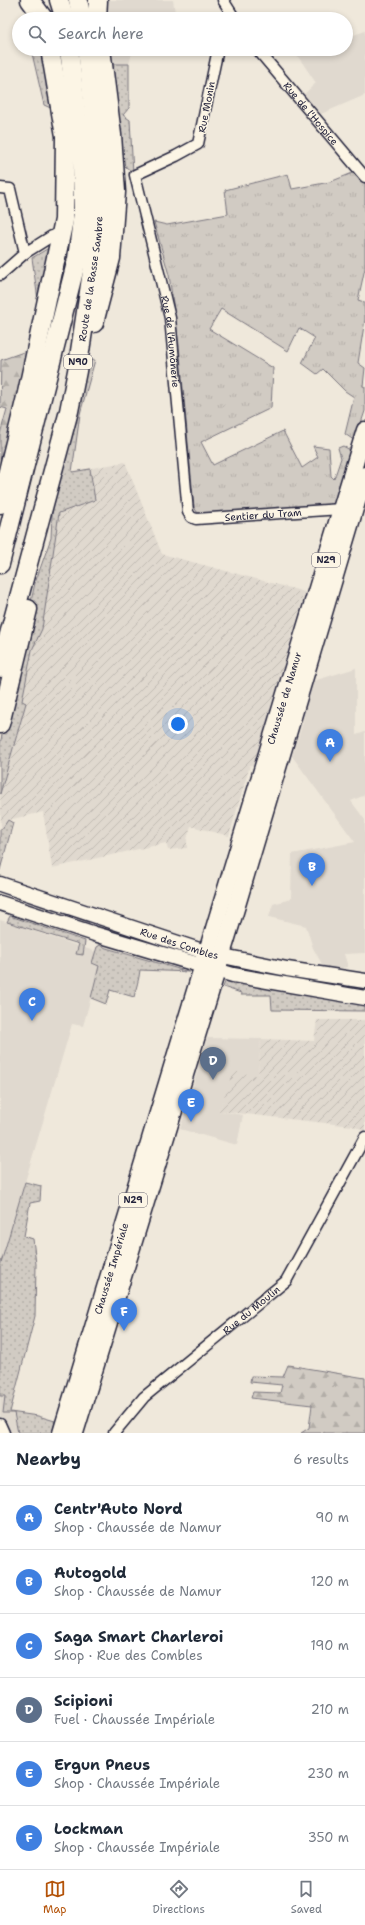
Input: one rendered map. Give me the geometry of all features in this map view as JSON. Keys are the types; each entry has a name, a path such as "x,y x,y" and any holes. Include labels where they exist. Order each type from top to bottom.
{"highway":[{"path":"30,0 39,12"},
{"path":"59,0 62,12"},
{"path":"78,0 81,12"},
{"path":"97,12 98,0"},
{"path":"0,504 28,386 64,220 65,136 51,56"},
{"name":"Route de la Basse Sambre","path":"0,564 78,259 83,212 82,159 70,56"},
{"name":"Route de la Basse Sambre","path":"0,668 69,411 77,371 98,232 99,160 88,56"},
{"path":"77,371 89,343 111,258 116,192 112,135 102,56"},
{"path":"28,386 49,337 68,300"},
{"path":"7,533 14,445"},
{"path":"0,724 43,549 51,476"}],"main road":[{"name":"Chaussée de Namur","path":"212,962 259,784 365,430"},
{"name":"Chaussée de Namur","path":"212,962 239,895 365,475"},
{"name":"N29","path":"239,895 240,867 262,792 259,784"},
{"name":"Rue des Combles","path":"0,884 212,962"},
{"name":"Rue des Combles","path":"0,903 94,934 212,962 365,982"},
{"path":"212,962 233,975 365,998"},
{"name":"Chaussée Impériale","path":"61,1433 212,962"},
{"name":"Chaussée Impériale","path":"75,1433 212,962"}],"street":[{"path":"224,3 230,12"},
{"name":"Rue Monin","path":"135,175 198,144 217,56"},
{"name":"Rue de l'Hospice","path":"263,56 365,177"},
{"name":"Rue de l'Aumônerie","path":"135,175 170,318 188,512"},
{"path":"0,188 10,189 25,253"},
{"path":"0,275 25,253 52,236"},
{"name":"Sentier du Tram","path":"188,512 191,517 196,519 341,509"},
{"name":"Rue du Moulin","path":"114,1433 144,1396 286,1281 365,1137"},
{"path":"0,1424 4,1433"}],"shaded area":[{"path":"104,0 173,0 175,12 102,12"},
{"path":"365,31 365,95 321,114 304,94 316,83 298,56 353,56 353,35"},
{"path":"108,56 131,56 129,64 111,64"},
{"path":"125,462 162,554 305,592 254,766 250,765 229,836 191,826 187,839 187,848 168,850 166,843 52,868 43,812 8,820 1,830 0,794 26,703 22,702 26,678 32,647 41,628 65,473"},
{"path":"356,668 356,735 365,732 365,795 351,801 365,820 365,953 344,954 348,967 337,969 335,973 328,975 313,948 306,926 269,917 273,904 291,899 292,854 355,842 292,756 303,722 304,709 310,682"},
{"path":"0,920 103,954 83,1026 72,1024 0,1266"},
{"path":"317,1020 365,1020 365,1138 361,1129 352,1126 219,1111 233,1071 258,1076 261,1039 314,1041"},
{"path":"207,1038 261,1039 258,1076 225,1096 219,1111 243,1115 237,1145 180,1129"},
{"path":"0,1294 6,1396 3,1413 14,1413 18,1433 0,1433"}],"green space":[{"path":"33,56 46,56 55,110 44,105"},
{"path":"111,64 129,64 129,108 123,115 130,120 133,173 118,160"},
{"path":"355,172 365,179 365,268 358,300 364,302 365,319 358,363 365,368 363,386 365,387 365,411 355,441 345,434 354,397 345,391 323,369 317,374 302,363 315,338 299,328 288,351 221,309 209,329 273,368 271,408 201,442 213,465 283,431 302,468 318,457 313,446 329,448 331,476 334,479 341,458 338,448 343,446 350,450 334,507 202,515 197,512 194,507 179,345 169,275 154,222 167,225 228,214 225,190 288,174 292,189 330,182"},
{"path":"52,246 38,300 32,258"},
{"path":"32,349 0,483 0,434 7,409 0,407 1,360"},
{"path":"95,360 80,414 72,472 90,469 95,500 59,513 42,629 32,650 22,701 26,703 0,794 0,744 35,583 51,538 53,495 88,361"},
{"path":"8,820 13,823 0,870 0,829 2,829"},
{"path":"20,897 88,922 90,926 17,903"},
{"path":"10,916 85,941 83,955 76,954 79,944 7,922"},
{"path":"106,925 182,950 182,954 104,931"},
{"path":"100,945 189,972 140,970 134,997 110,990 106,1004 91,998 99,966 92,963 97,947"},
{"path":"230,978 365,1005 365,1011 272,1010 271,995 241,995 241,993 223,987 226,980"},
{"path":"25,1182 41,1186 40,1201 30,1203 24,1236 33,1239 36,1264 35,1316 10,1412 38,1416 55,1421 53,1433 18,1433 14,1413 3,1413 5,1396 0,1396 0,1266"},
{"path":"288,1365 365,1378 365,1433 301,1433 309,1428 312,1405 251,1398 253,1392 280,1393 282,1385 250,1382 251,1376 283,1377"}],"place":[{"name":"Centr'Auto Nord","path":"330,762"},
{"name":"Autogold","path":"312,886"},
{"name":"Saga Smart Charleroi","path":"32,1021"},
{"name":"Scipioni","path":"213,1080"},
{"name":"Ergun Pneus","path":"191,1122"},
{"name":"Lockman","path":"124,1331"}]}
